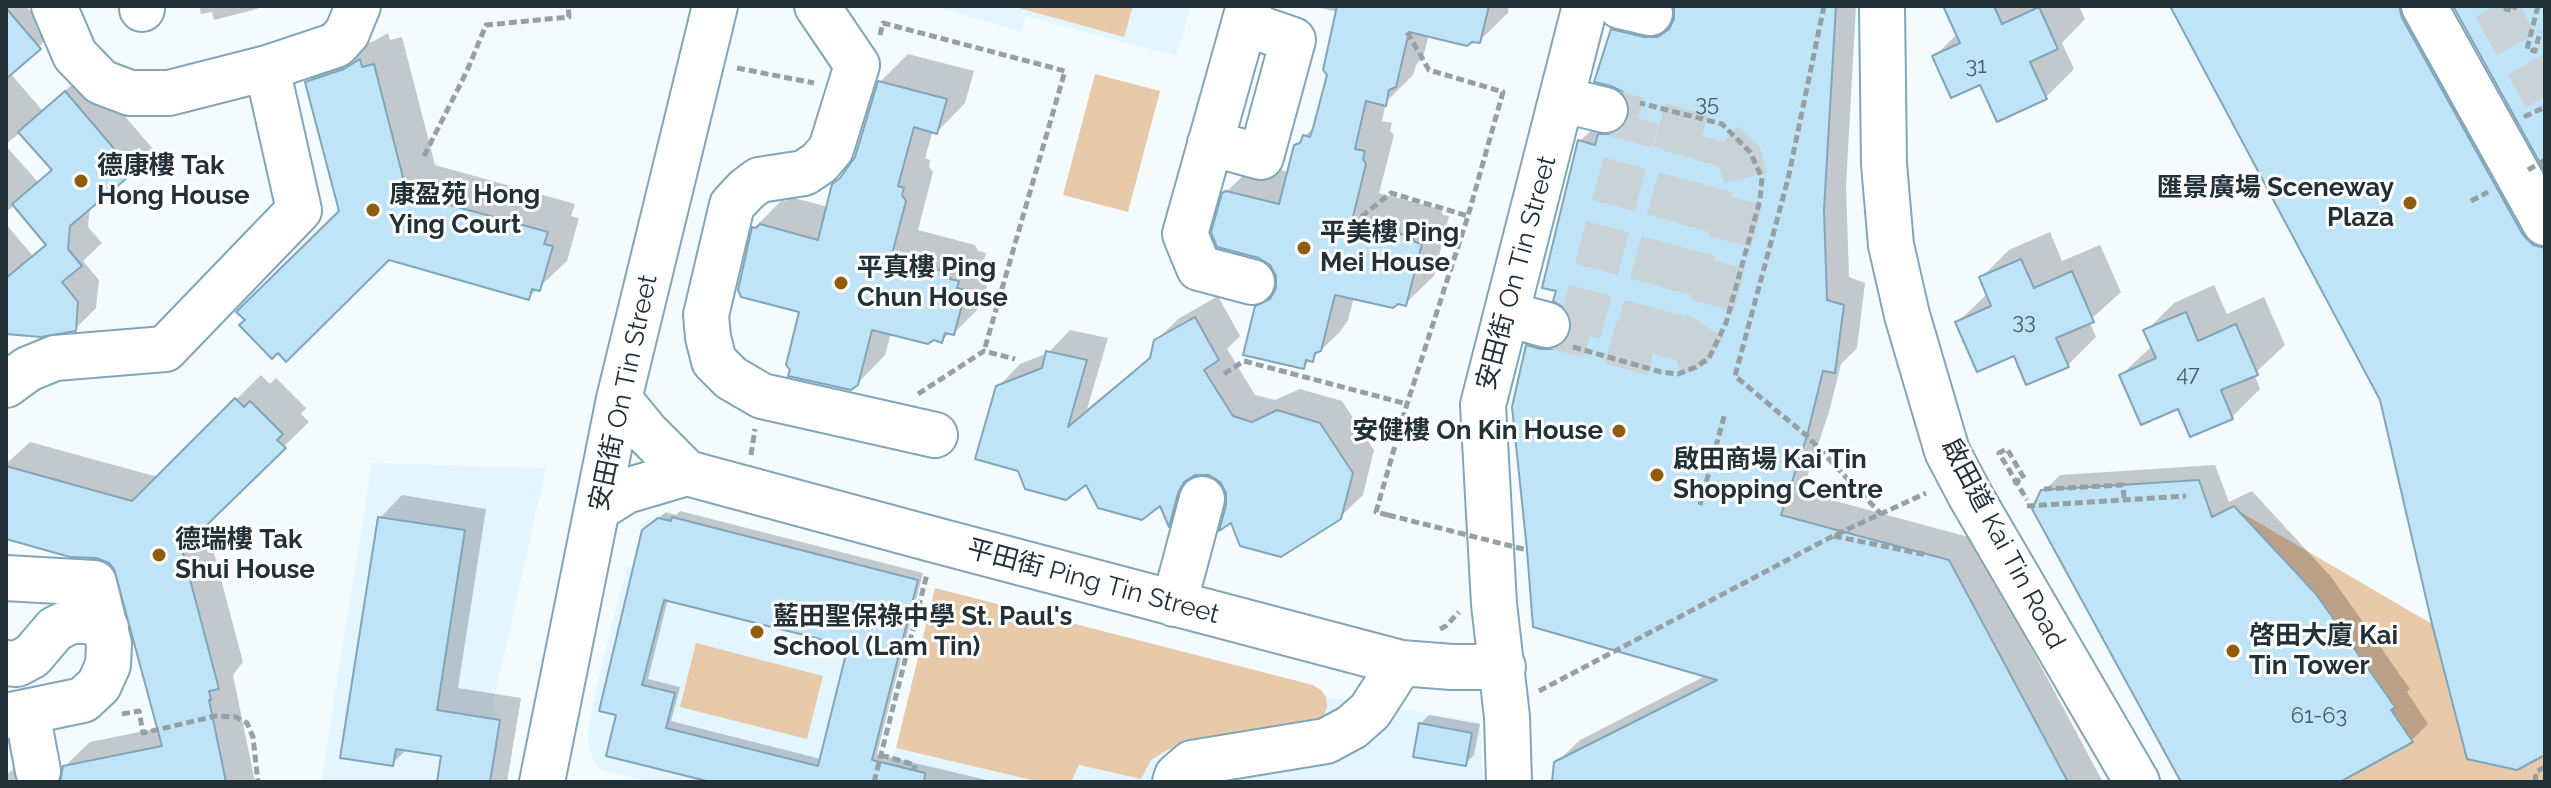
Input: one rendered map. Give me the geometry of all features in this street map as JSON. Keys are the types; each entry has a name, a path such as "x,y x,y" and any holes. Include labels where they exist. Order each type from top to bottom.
{"street":[{"path":"54,6 75,55 101,82 130,93 169,93 267,68 336,45 347,33 358,6"},
{"name":"安田街 On Tin Street","path":"542,782 619,399 715,6"},
{"path":"817,6 857,65 831,149 819,163 804,173 759,180 732,205 706,315 714,361 747,390 762,396 935,435"},
{"name":"安田街 On Tin Street","path":"1509,782 1520,679 1494,604 1483,405 1539,328 1563,100 1585,6"},
{"name":"啟田道 Kai Tin Road","path":"1882,6 1884,164 1891,245 1907,315 1947,451 2137,782"},
{"path":"2424,6 2545,223"},
{"path":"1246,14 1293,40 1261,157 1210,143 1185,234 1199,268 1252,282"},
{"path":"6,385 28,369 55,358 165,349 299,210 267,68"},
{"path":"1563,100 1617,105"},
{"name":"平田街 Ping Tin Street","path":"619,399 646,432 687,473 1401,663 1452,667 1520,679"},
{"path":"599,508 626,491 687,473"},
{"path":"1174,604 1202,499"},
{"path":"6,578 94,583 109,644 108,665 99,685 83,700 26,735"},
{"path":"6,663 17,664 32,656 55,629 71,621 89,621 106,628"},
{"path":"1175,782 1177,776 1192,763 1326,741 1352,727 1370,711 1401,663"}],"path":[{"path":"424,156 467,71 486,25 569,17 568,6"},
{"path":"1824,6 1788,179 1735,376 1807,436 1881,514"},
{"path":"2507,6 2506,9 2513,11 2515,6"},
{"path":"2538,6 2527,49 2535,51 2540,32"},
{"path":"733,67 817,84 874,57 883,23 1065,71 984,351 873,422"},
{"path":"1406,30 1429,70 1503,92 1376,512 1527,550"},
{"path":"1539,328 1661,372 1678,374 1709,358 1726,323 1760,200 1762,178 1750,152 1722,124 1617,105"},
{"path":"2521,106 2526,116 2545,107"},
{"path":"2528,170 2545,160"},
{"path":"2471,201 2492,190"},
{"path":"1352,224 1391,193 1468,216"},
{"path":"984,351 1015,359"},
{"path":"1224,374 1244,361 1407,404"},
{"path":"1700,505 1725,413"},
{"path":"2013,483 2024,478 2007,449 1999,453 2027,503 2186,496"},
{"path":"2044,489 2123,485 2124,499"},
{"path":"1520,679 1926,493"},
{"path":"1833,536 1927,555"},
{"path":"874,782 929,569"},
{"path":"143,733 216,716 236,717 247,723 253,737 258,782"},
{"path":"881,755 915,765 914,770"},
{"path":"2535,782 2536,772 2545,767"}],"shaded area":[{"path":"935,6 1191,6 1176,56 1026,16 1021,32"},
{"path":"1012,6 1133,6 1124,37"},
{"path":"1095,74 1160,91 1128,212 1063,195"},
{"path":"372,463 546,468 493,704 499,720 490,782 321,782"},
{"name":"藍田聖保祿中學 St. Paul's School (Lam Tin)","path":"660,513 918,580 866,782 649,782 596,766 589,749 588,731 597,684 627,566 633,567 642,531 640,525"},
{"path":"2242,513 2432,624 2545,755 2545,782 2340,782 2412,741 2334,628 2231,551 2217,514"},
{"path":"935,588 1313,685 1326,697 1327,707 1324,715 1316,721 1169,749 1151,760 1141,779 1079,765 1071,782 1040,782 896,748"},
{"path":"696,643 823,676 807,739 680,707"},
{"path":"1326,697 1480,722 1483,782 1071,782 1078,765 1141,779 1151,760 1169,749 1316,721 1324,715"},
{"path":"896,748 1040,782 881,782 887,762"}],"building":[{"path":"1337,6 1489,6 1480,43 1472,42 1467,46 1409,32 1396,87 1389,90 1386,106 1366,101 1355,149 1365,151 1363,159 1366,164 1352,221 1412,237 1422,244 1406,306 1398,304 1393,308 1335,295 1321,351 1315,353 1313,362 1306,360 1304,369 1243,355 1255,306 1270,299 1276,288 1276,276 1270,265 1259,258 1217,247 1211,232 1222,193 1226,191 1279,204 1294,145 1300,143 1303,135 1310,137 1313,128 1327,75 1323,70"},
{"name":"啟田商場 Kai Tin Shopping Centre","path":"1674,6 1836,6 1824,210 1827,300 1844,305 1835,373 1823,371 1807,436 1781,515 1949,560 2068,782 1552,782 1554,762 1717,680 1533,627 1512,407 1526,345 1554,349 1565,342 1571,331 1571,318 1565,308 1553,301 1556,291 1542,288 1578,140 1595,145 1598,134 1613,134 1624,127 1629,117 1629,104 1623,92 1594,82 1611,29 1658,37 1669,29 1674,19"},
{"path":"1943,6 1994,6 2002,24 2039,7 2058,49 2030,62 2047,99 1997,122 1980,85 1951,98 1932,56 1960,43"},
{"name":"匯景廣場 Sceneway Plaza","path":"2170,6 2399,6 2402,18 2523,235 2533,245 2545,248 2545,755 2517,770 2467,759 2380,400"},
{"path":"2453,6 2545,6 2545,172"},
{"path":"6,8 41,49 6,79"},
{"name":"康盈苑 Hong Ying Court","path":"360,59 362,67 374,64 407,193 548,232 544,244 553,246 540,291 532,289 529,300 389,260 286,362 278,353 272,359 239,325 245,320 236,312 339,211 305,82 344,69"},
{"name":"平真樓 Ping Chun House","path":"878,81 947,99 937,134 914,127 898,186 904,188 902,195 906,201 891,258 947,272 950,279 959,281 957,288 966,290 954,335 945,333 942,343 934,340 928,344 872,330 858,385 851,390 788,376 790,370 786,365 799,312 741,297 738,290 752,227 760,224 818,240 832,184 855,157"},
{"name":"德康樓 Tak Hong House","path":"65,91 134,172 70,226 68,249 82,266 62,282 78,302 76,331 41,337 6,334 6,278 46,245 12,204 52,170 18,132"},
{"path":"2021,259 2034,288 2072,271 2094,322 2056,338 2069,367 2026,385 2014,356 1977,372 1955,322 1991,306 1979,277"},
{"path":"2186,312 2198,341 2236,324 2258,375 2221,390 2233,419 2190,437 2178,409 2141,425 2119,375 2156,358 2143,330"},
{"path":"1195,317 1219,360 1204,370 1233,416 1252,422 1277,410 1320,423 1353,473 1341,519 1281,557 1240,546 1231,523 1219,531 1226,493 1220,482 1209,475 1195,475 1184,482 1169,527 1160,506 1142,520 1098,508 1086,485 1066,500 1025,489 1018,471 975,459 996,386 1042,368 1046,351 1087,360 1068,427 1150,358 1154,340"},
{"name":"德瑞樓 Tak Shui House","path":"235,398 244,407 250,401 283,434 277,440 286,448 182,549 219,689 209,691 209,700 226,782 60,782 63,766 162,746 114,569 109,563 96,558 70,557 6,539 6,466 132,501"},
{"name":"啓田大廈 Kai Tin Tower","path":"2199,480 2212,517 2234,506 2316,594 2395,707 2391,710 2413,742 2340,782 2181,782 2032,509 2041,490"},
{"path":"378,517 465,530 437,710 500,720 490,782 437,782 441,756 396,749 393,766 340,758"},
{"name":"藍田聖保祿中學 St. Paul's School (Lam Tin)","path":"672,517 918,580 872,760 925,773 924,782 711,782 606,756 616,715 599,711 642,530 658,518 671,521","holes":["664,600 848,646 818,766 666,728 675,693 642,685"]},
{"path":"1419,723 1472,733 1466,766 1413,757"}],"tunnel":[{"path":"2495,6 2545,97"},
{"path":"1547,325 1666,357 1691,348 1708,322 1746,181 1740,158 1723,142 1605,110"},
{"path":"1579,333 1637,118"},
{"path":"1634,348 1692,133"},
{"path":"1666,357 1723,142"}],"place":[{"name":"德康樓 Tak Hong House","path":"81,181"},
{"name":"匯景廣場 Sceneway Plaza","path":"2410,203"},
{"name":"康盈苑 Hong Ying Court","path":"373,210"},
{"name":"平美樓 Ping Mei House","path":"1304,248"},
{"name":"平真樓 Ping Chun House","path":"841,283"},
{"name":"安健樓 On Kin House","path":"1619,431"},
{"name":"啟田商場 Kai Tin Shopping Centre","path":"1657,475"},
{"name":"德瑞樓 Tak Shui House","path":"159,555"},
{"name":"藍田聖保祿中學 St. Paul's School (Lam Tin)","path":"757,632"},
{"name":"啓田大廈 Kai Tin Tower","path":"2233,651"}]}
